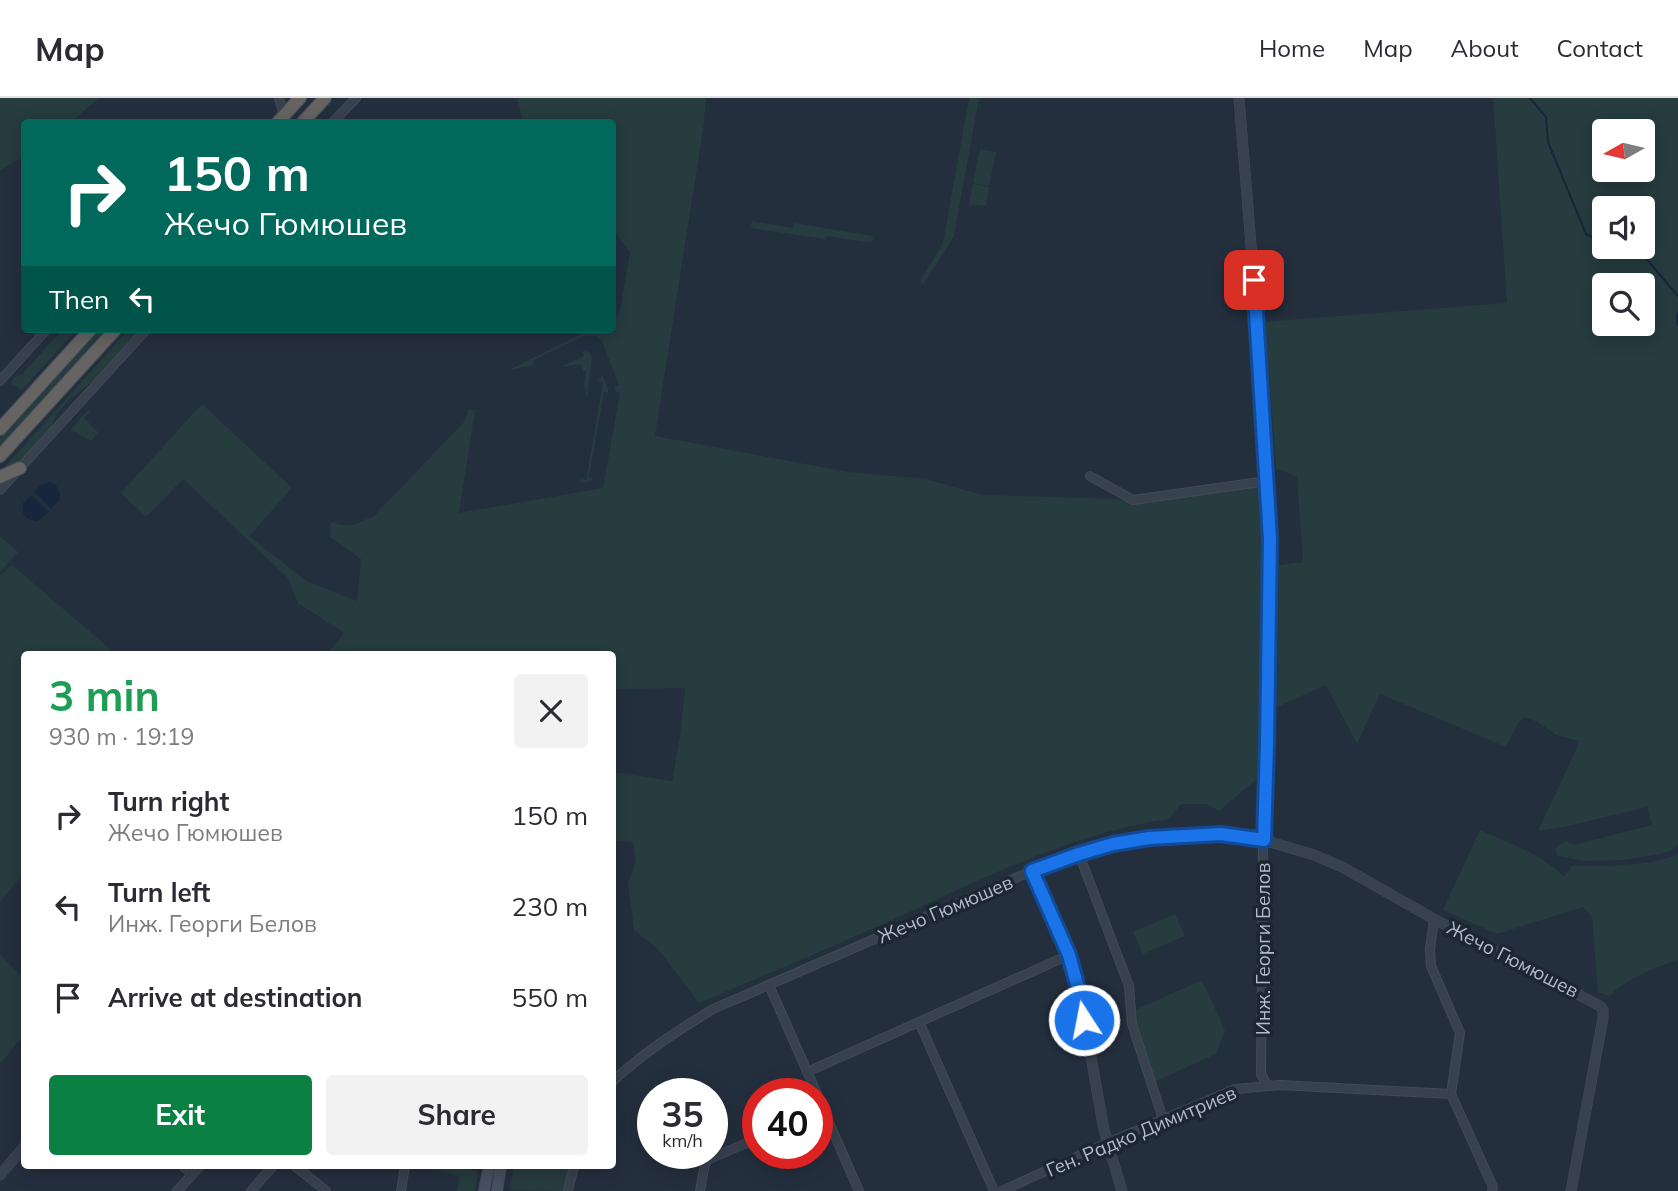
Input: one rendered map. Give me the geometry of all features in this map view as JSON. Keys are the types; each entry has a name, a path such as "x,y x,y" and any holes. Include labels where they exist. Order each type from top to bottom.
{"highway":[{"path":"279,119 300,98"},
{"path":"306,119 326,98"},
{"path":"0,429 87,333"},
{"path":"0,456 112,333"},
{"path":"0,477 20,468"}],"main road":[{"path":"484,1191 488,1169"},
{"path":"497,1191 501,1169"}],"street":[{"path":"278,119 279,98"},
{"path":"337,119 356,98"},
{"name":"Инж. Георги Белов","path":"1239,98 1256,306 1270,539 1261,1074 1267,1086"},
{"path":"0,381 43,333"},
{"path":"0,490 143,333"},
{"path":"1090,476 1133,500 1267,481"},
{"name":"Жечо Гюмюшев","path":"616,1078 669,1036 713,1009 1032,871 1113,844 1149,838 1221,834 1264,840 1314,855 1597,1003 1603,1010 1603,1018 1571,1191"},
{"path":"1079,854 1129,985 1132,1024 1163,1119"},
{"path":"1032,871 1069,955 1080,995 1107,1143 1122,1191"},
{"path":"1434,919 1431,966 1460,1033 1451,1094 1493,1187 1492,1191"},
{"path":"807,1072 1069,955"},
{"path":"769,985 810,1078"},
{"path":"919,1022 994,1191"},
{"name":"Ген. Радко Димитриев","path":"1002,1191 1235,1089 1280,1085 1451,1094"},
{"path":"833,1137 859,1191"},
{"path":"700,1191 707,1160 742,1145"},
{"path":"0,1175 21,1150"},
{"path":"187,1169 193,1174"},
{"path":"177,1191 197,1169"},
{"path":"251,1191 270,1169"},
{"path":"299,1169 326,1191"},
{"path":"401,1191 405,1169"},
{"path":"568,1191 573,1169"}],"green space":[{"path":"0,98 99,98 74,119 21,119 21,159 0,170"},
{"path":"517,98 706,98 655,436 848,472 926,479 982,495 1117,499 1135,503 1263,486 1266,533 1262,722 1258,778 1219,811 1207,804 1181,804 1169,819 1097,835 1061,847 992,874 699,1003 658,949 634,930 628,884 636,861 633,842 616,841 616,772 672,781 685,688 616,689 616,651 329,651 344,633 298,603 288,578 183,479 146,517 121,493 202,404 292,488 249,536 308,582 357,601 361,559 330,537 331,522 353,525 374,516 464,422 469,409 475,410 459,513 603,488 620,393 616,392 614,387 619,385 601,339 586,335 532,361 534,365 509,370 583,333 616,333 616,316 619,315 630,253 616,233 616,119 522,119"},
{"path":"969,98 979,98 954,236 923,285 921,279 943,243"},
{"path":"1493,98 1678,98 1678,845 1660,854 1622,860 1585,861 1558,856 1555,850 1558,845 1567,841 1574,845 1652,825 1647,807 1538,831 1579,741 1556,735 1538,722 1524,717 1506,747 1380,694 1357,744 1326,685 1277,707 1279,565 1303,562 1297,477 1276,468 1265,322 1507,303"},
{"path":"980,149 996,152 989,186 973,183"},
{"path":"973,184 989,187 986,206 969,204"},
{"path":"752,221 793,228 794,223 873,236 872,243 751,228"},
{"path":"59,333 73,333 21,390 11,382 22,374"},
{"path":"95,333 103,333 0,447 0,438"},
{"path":"125,333 138,333 98,377 69,400 56,415 52,426 23,460 5,471 2,470"},
{"path":"586,351 592,358 587,398 584,385 586,371 583,371 581,364 561,367 584,356 582,352"},
{"path":"602,377 609,393 604,392 589,477 593,478 583,483 580,482 581,479 586,480 603,382 598,381"},
{"path":"88,410 90,411 84,418 98,432 91,441 70,430"},
{"path":"0,536 18,552 0,572"},
{"path":"12,565 112,651 21,651 21,877 0,902 0,576"},
{"path":"1480,830 1536,855 1564,877 1572,866 1643,863 1678,853 1678,960 1642,974 1609,996 1598,992 1592,917 1583,907 1497,934 1443,910"},
{"path":"1175,914 1185,936 1143,954 1133,932"},
{"path":"0,954 21,976 21,1039 0,1064"},
{"path":"1202,980 1225,1030 1216,1054 1152,1083 1131,1012"},
{"path":"432,1169 478,1171 475,1191 457,1191 459,1176"},
{"path":"513,1169 569,1169 563,1191 509,1190"}],"water":[{"path":"42,484 55,484 60,493 59,500 51,509 34,492"},
{"path":"31,495 49,512 37,521 27,519 23,513 23,503"}],"waterway":[{"path":"1530,98 1546,117 1548,142 1586,234 1592,237"},
{"path":"1647,259 1678,296"},
{"path":"1678,313 1678,325"}],"route":[{"path":"1084,1020 1069,955 1032,871 1113,844 1149,838 1221,834 1264,840 1270,539 1254,280"}]}
